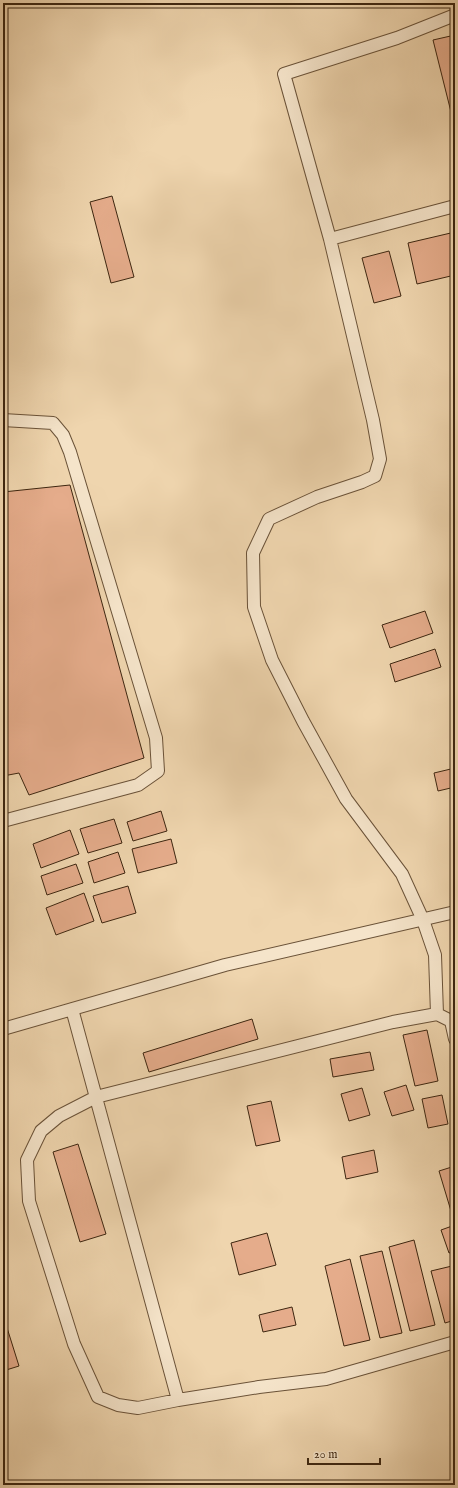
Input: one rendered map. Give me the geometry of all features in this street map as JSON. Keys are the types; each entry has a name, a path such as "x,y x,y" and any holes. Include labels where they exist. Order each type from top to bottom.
{"lane":[{"path":"437,1014 435,955 423,920 402,874 346,799 303,721 272,660 254,607 253,552 268,519 317,497 362,482 375,476 380,459 373,420 330,239 284,74 397,38 455,15"},
{"path":"330,239 455,206"},
{"path":"3,420 53,423 62,435 68,447 156,738 158,770 138,785 3,821"},
{"path":"3,1029 225,965 455,912"},
{"path":"72,1009 178,1400"},
{"path":"455,1039 451,1021 437,1014 393,1022 96,1097 59,1116 40,1131 27,1160 29,1201 74,1344 98,1397 118,1404 138,1408 258,1387 326,1379 455,1342"}],"building":[{"path":"455,35 455,111 451,112 433,40"},
{"path":"112,196 134,277 111,283 90,202"},
{"path":"455,232 455,275 417,284 408,243"},
{"path":"389,251 401,296 374,303 362,258"},
{"path":"70,485 144,758 29,795 19,773 3,776 3,492"},
{"path":"425,611 433,633 390,648 382,625"},
{"path":"435,649 441,667 395,682 390,664"},
{"path":"455,768 455,787 438,791 434,773"},
{"path":"161,811 167,831 133,841 127,822"},
{"path":"114,819 122,843 88,853 80,829"},
{"path":"70,830 79,854 41,868 33,844"},
{"path":"171,839 177,863 138,873 132,849"},
{"path":"118,852 125,873 94,883 88,862"},
{"path":"76,864 83,883 47,895 41,876"},
{"path":"128,886 136,913 102,923 93,896"},
{"path":"84,893 94,921 56,935 46,908"},
{"path":"252,1019 258,1039 149,1072 143,1053"},
{"path":"427,1030 438,1081 415,1086 403,1035"},
{"path":"370,1052 374,1070 333,1077 330,1059"},
{"path":"406,1085 414,1110 392,1116 384,1092"},
{"path":"362,1088 370,1115 349,1121 341,1094"},
{"path":"442,1095 448,1124 428,1128 422,1099"},
{"path":"271,1101 280,1141 256,1146 247,1106"},
{"path":"78,1144 106,1234 80,1242 53,1152"},
{"path":"374,1150 378,1172 346,1179 342,1157"},
{"path":"455,1166 455,1210 451,1211 439,1171"},
{"path":"455,1225 455,1251 449,1253 441,1230"},
{"path":"267,1233 276,1265 239,1275 231,1243"},
{"path":"414,1240 435,1325 410,1331 389,1247"},
{"path":"382,1251 402,1333 380,1338 360,1256"},
{"path":"350,1259 370,1340 344,1346 325,1266"},
{"path":"452,1266 455,1277 455,1320 445,1323 431,1271"},
{"path":"292,1307 296,1325 263,1332 259,1315"},
{"path":"3,1315 19,1366 3,1371"}]}
